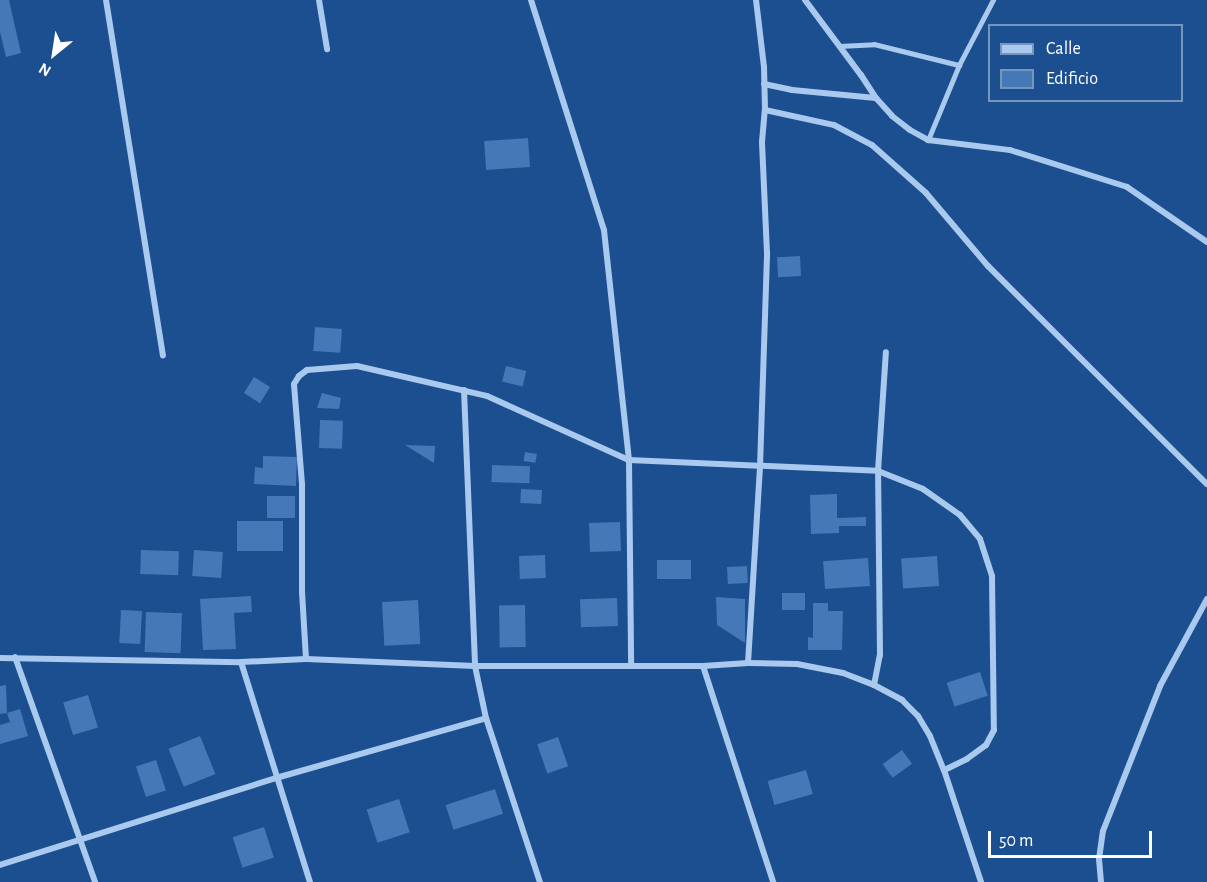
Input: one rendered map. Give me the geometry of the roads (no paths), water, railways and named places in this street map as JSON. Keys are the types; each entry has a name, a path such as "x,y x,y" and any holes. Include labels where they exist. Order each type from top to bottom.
{"street":[{"path":"105,0 163,355"},
{"path":"319,0 327,49"},
{"path":"531,0 604,230 629,460 631,665"},
{"path":"748,663 760,467 767,253 762,142 765,110 764,84 756,0"},
{"path":"805,0 876,98 892,116 928,140 1010,150 1127,187 1207,242"},
{"path":"764,84 792,90 876,98"},
{"path":"765,110 834,125 872,145 926,192 988,266 1207,483"},
{"path":"874,685 880,655 878,471 886,352"},
{"path":"306,659 302,591 302,484 294,384 298,376 307,370 357,366 487,396 629,460 878,471 923,489 960,515 980,538 992,576 994,730 986,746 967,759 944,770"},
{"path":"464,390 475,666 486,718 540,882"},
{"path":"1101,882 1099,859 1102,831 1160,686 1207,598"},
{"path":"15,657 95,882"},
{"path":"0,658 242,662 306,659 475,666 703,666 748,663 797,664 843,673 874,685 902,700 918,716 930,736 944,770 981,882"},
{"path":"242,662 310,882"},
{"path":"703,666 773,882"},
{"path":"0,865 276,778 486,718"}],"lane":[{"path":"928,140 959,65 993,0"},
{"path":"839,45 874,44 959,65"}]}
